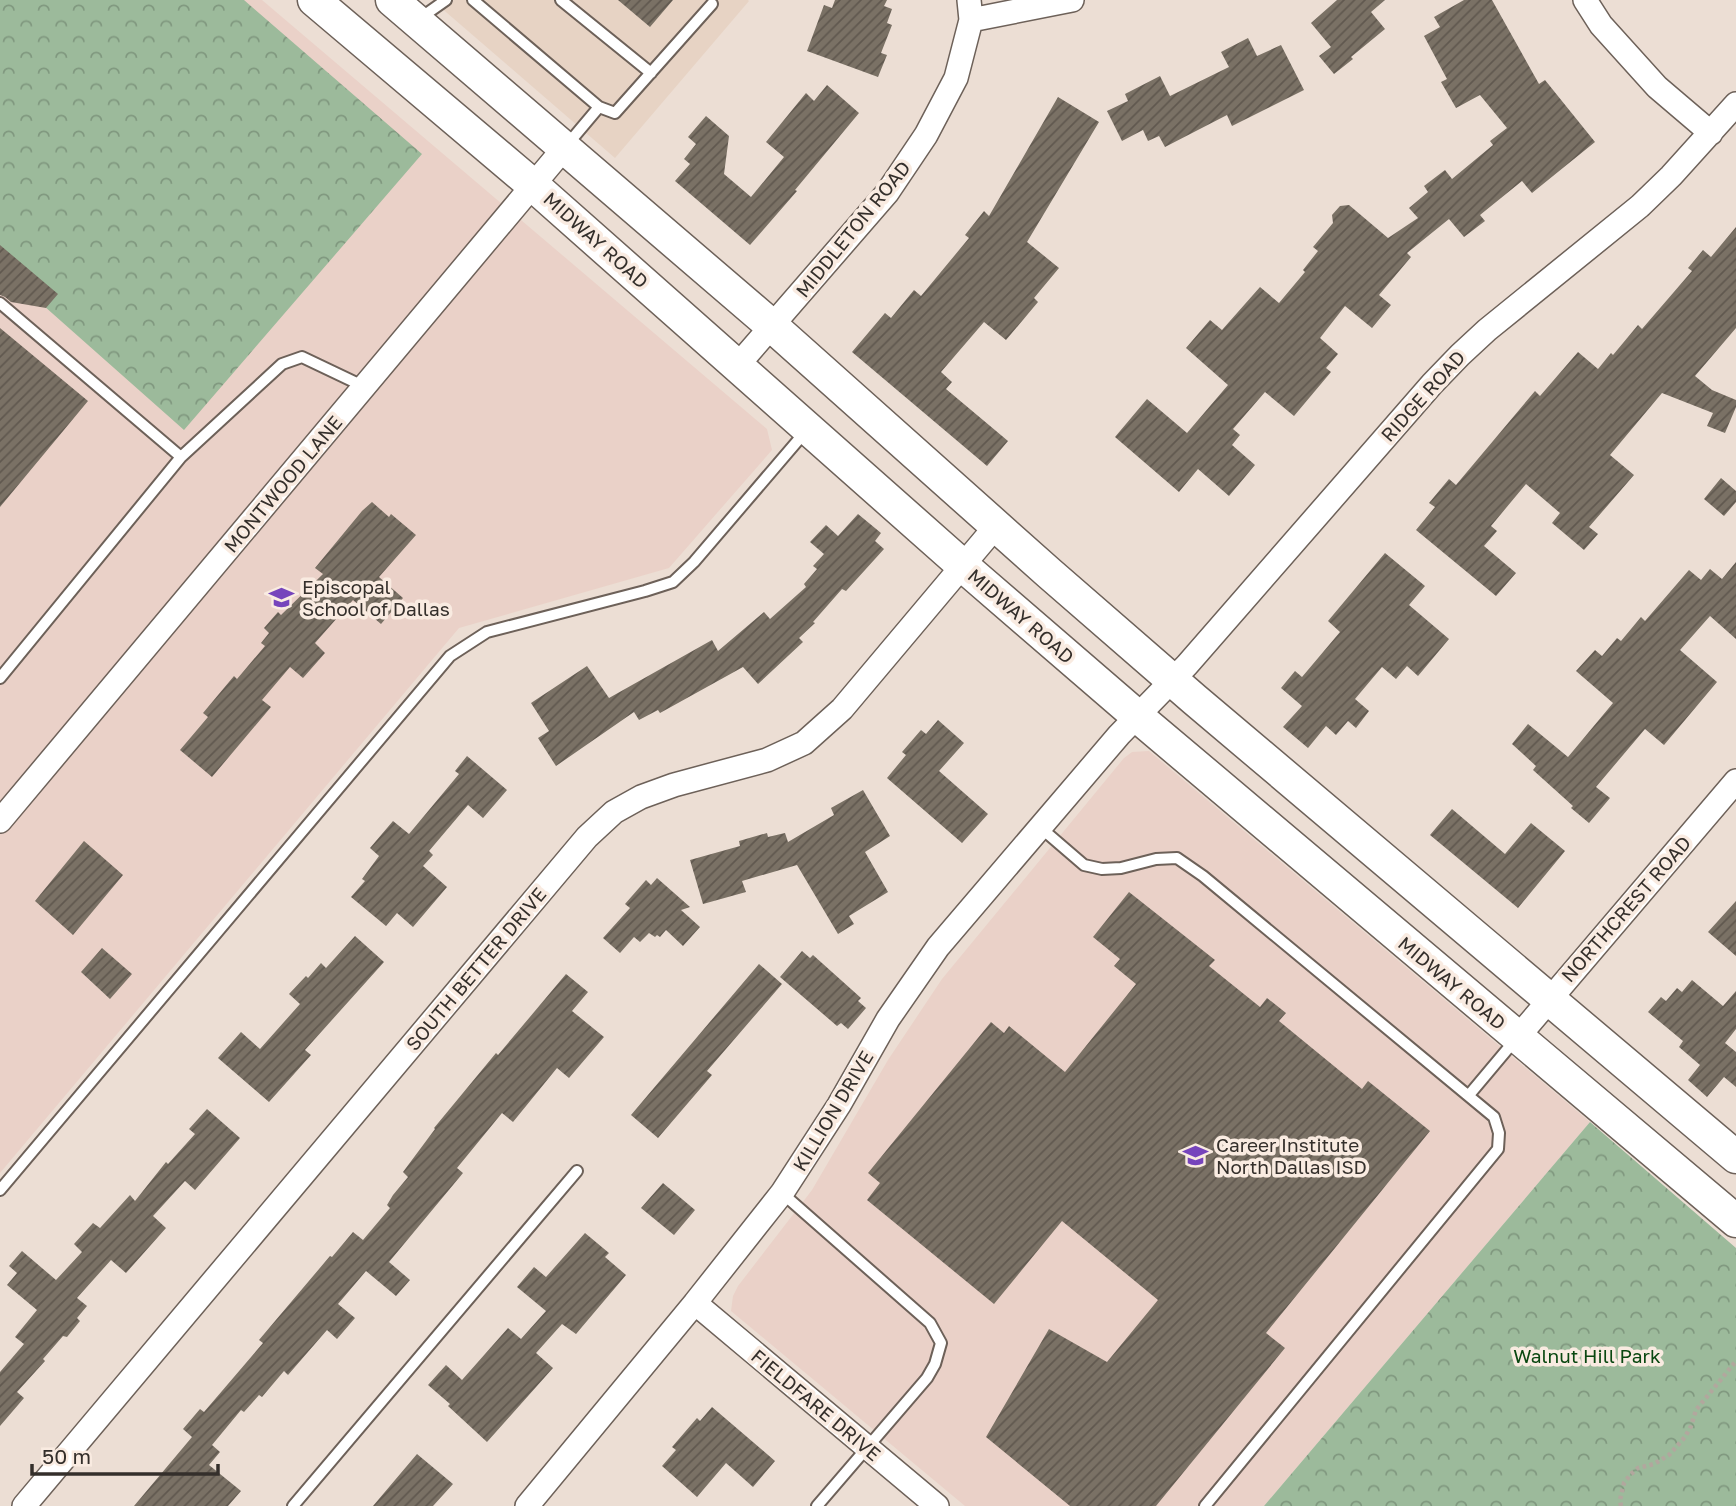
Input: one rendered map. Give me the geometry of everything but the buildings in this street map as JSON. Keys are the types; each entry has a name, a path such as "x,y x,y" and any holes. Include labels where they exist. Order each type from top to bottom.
{"main road":[{"name":"MIDWAY ROAD","path":"314,0 534,186 962,565 1137,716 1736,1221"},
{"path":"392,0 772,326 996,526 1310,799 1736,1157"},
{"path":"383,58 416,21"},
{"path":"1422,958 1455,919"}],"street":[{"path":"970,10 1072,0"},
{"path":"1585,0 1601,25 1657,87 1711,133"},
{"name":"MIDDLETON ROAD","path":"737,366 887,193 926,135 956,78 970,10"},
{"name":"RIDGE ROAD","path":"1137,716 1187,665 1460,355 1640,206 1736,104"},
{"name":"MONTWOOD LANE","path":"0,821 565,147"},
{"name":"SOUTH BETTER DRIVE","path":"24,1506 587,837 614,813 641,797 674,785 767,760 804,743 842,709 996,526"},
{"name":"KILLION DRIVE","path":"527,1506 782,1193 839,1105 888,1019 931,957 1137,716"},
{"name":"NORTHCREST ROAD","path":"1517,1038 1736,781"},
{"name":"FIELDFARE DRIVE","path":"695,1303 937,1506"}],"lane":[{"path":"416,21 446,0"},
{"path":"473,0 599,107 615,113 712,4"},
{"path":"561,0 651,73"},
{"path":"565,147 599,107"},
{"path":"0,303 181,457"},
{"path":"0,678 181,457 282,364 302,357 365,387"},
{"path":"0,1190 450,656 487,632 673,582 694,562 808,429"},
{"path":"1041,828 1084,865 1102,869 1177,858 1203,876 1494,1117 1499,1133 1498,1149 1205,1506"},
{"path":"1468,1095 1517,1038"},
{"path":"293,1506 577,1171"},
{"path":"782,1193 930,1323 940,1343 935,1364 927,1378 817,1506"}],"path":[{"path":"1621,1506 1624,1483 1631,1474 1638,1468 1654,1465 1669,1455 1685,1437 1696,1410 1736,1362"}],"shaded area":[{"name":"Episcopal School of Dallas","path":"0,0 262,0 767,429 772,450 669,568 459,628 0,1173"},
{"path":"432,0 748,0 749,1 615,158"},
{"name":"Career Institute North Dallas ISD","path":"1149,751 1590,1122 1264,1506 965,1506 731,1311 733,1296 812,1190 888,1060 942,979 1124,758 1132,752"}],"green space":[{"path":"0,0 244,0 422,154 184,430 0,267"},
{"name":"Walnut Hill Park","path":"1590,1122 1736,1248 1736,1506 1264,1506"}],"place":[{"name":"Episcopal School of Dallas","path":"282,598"},
{"name":"Career Institute North Dallas ISD","path":"1196,1156"}]}
